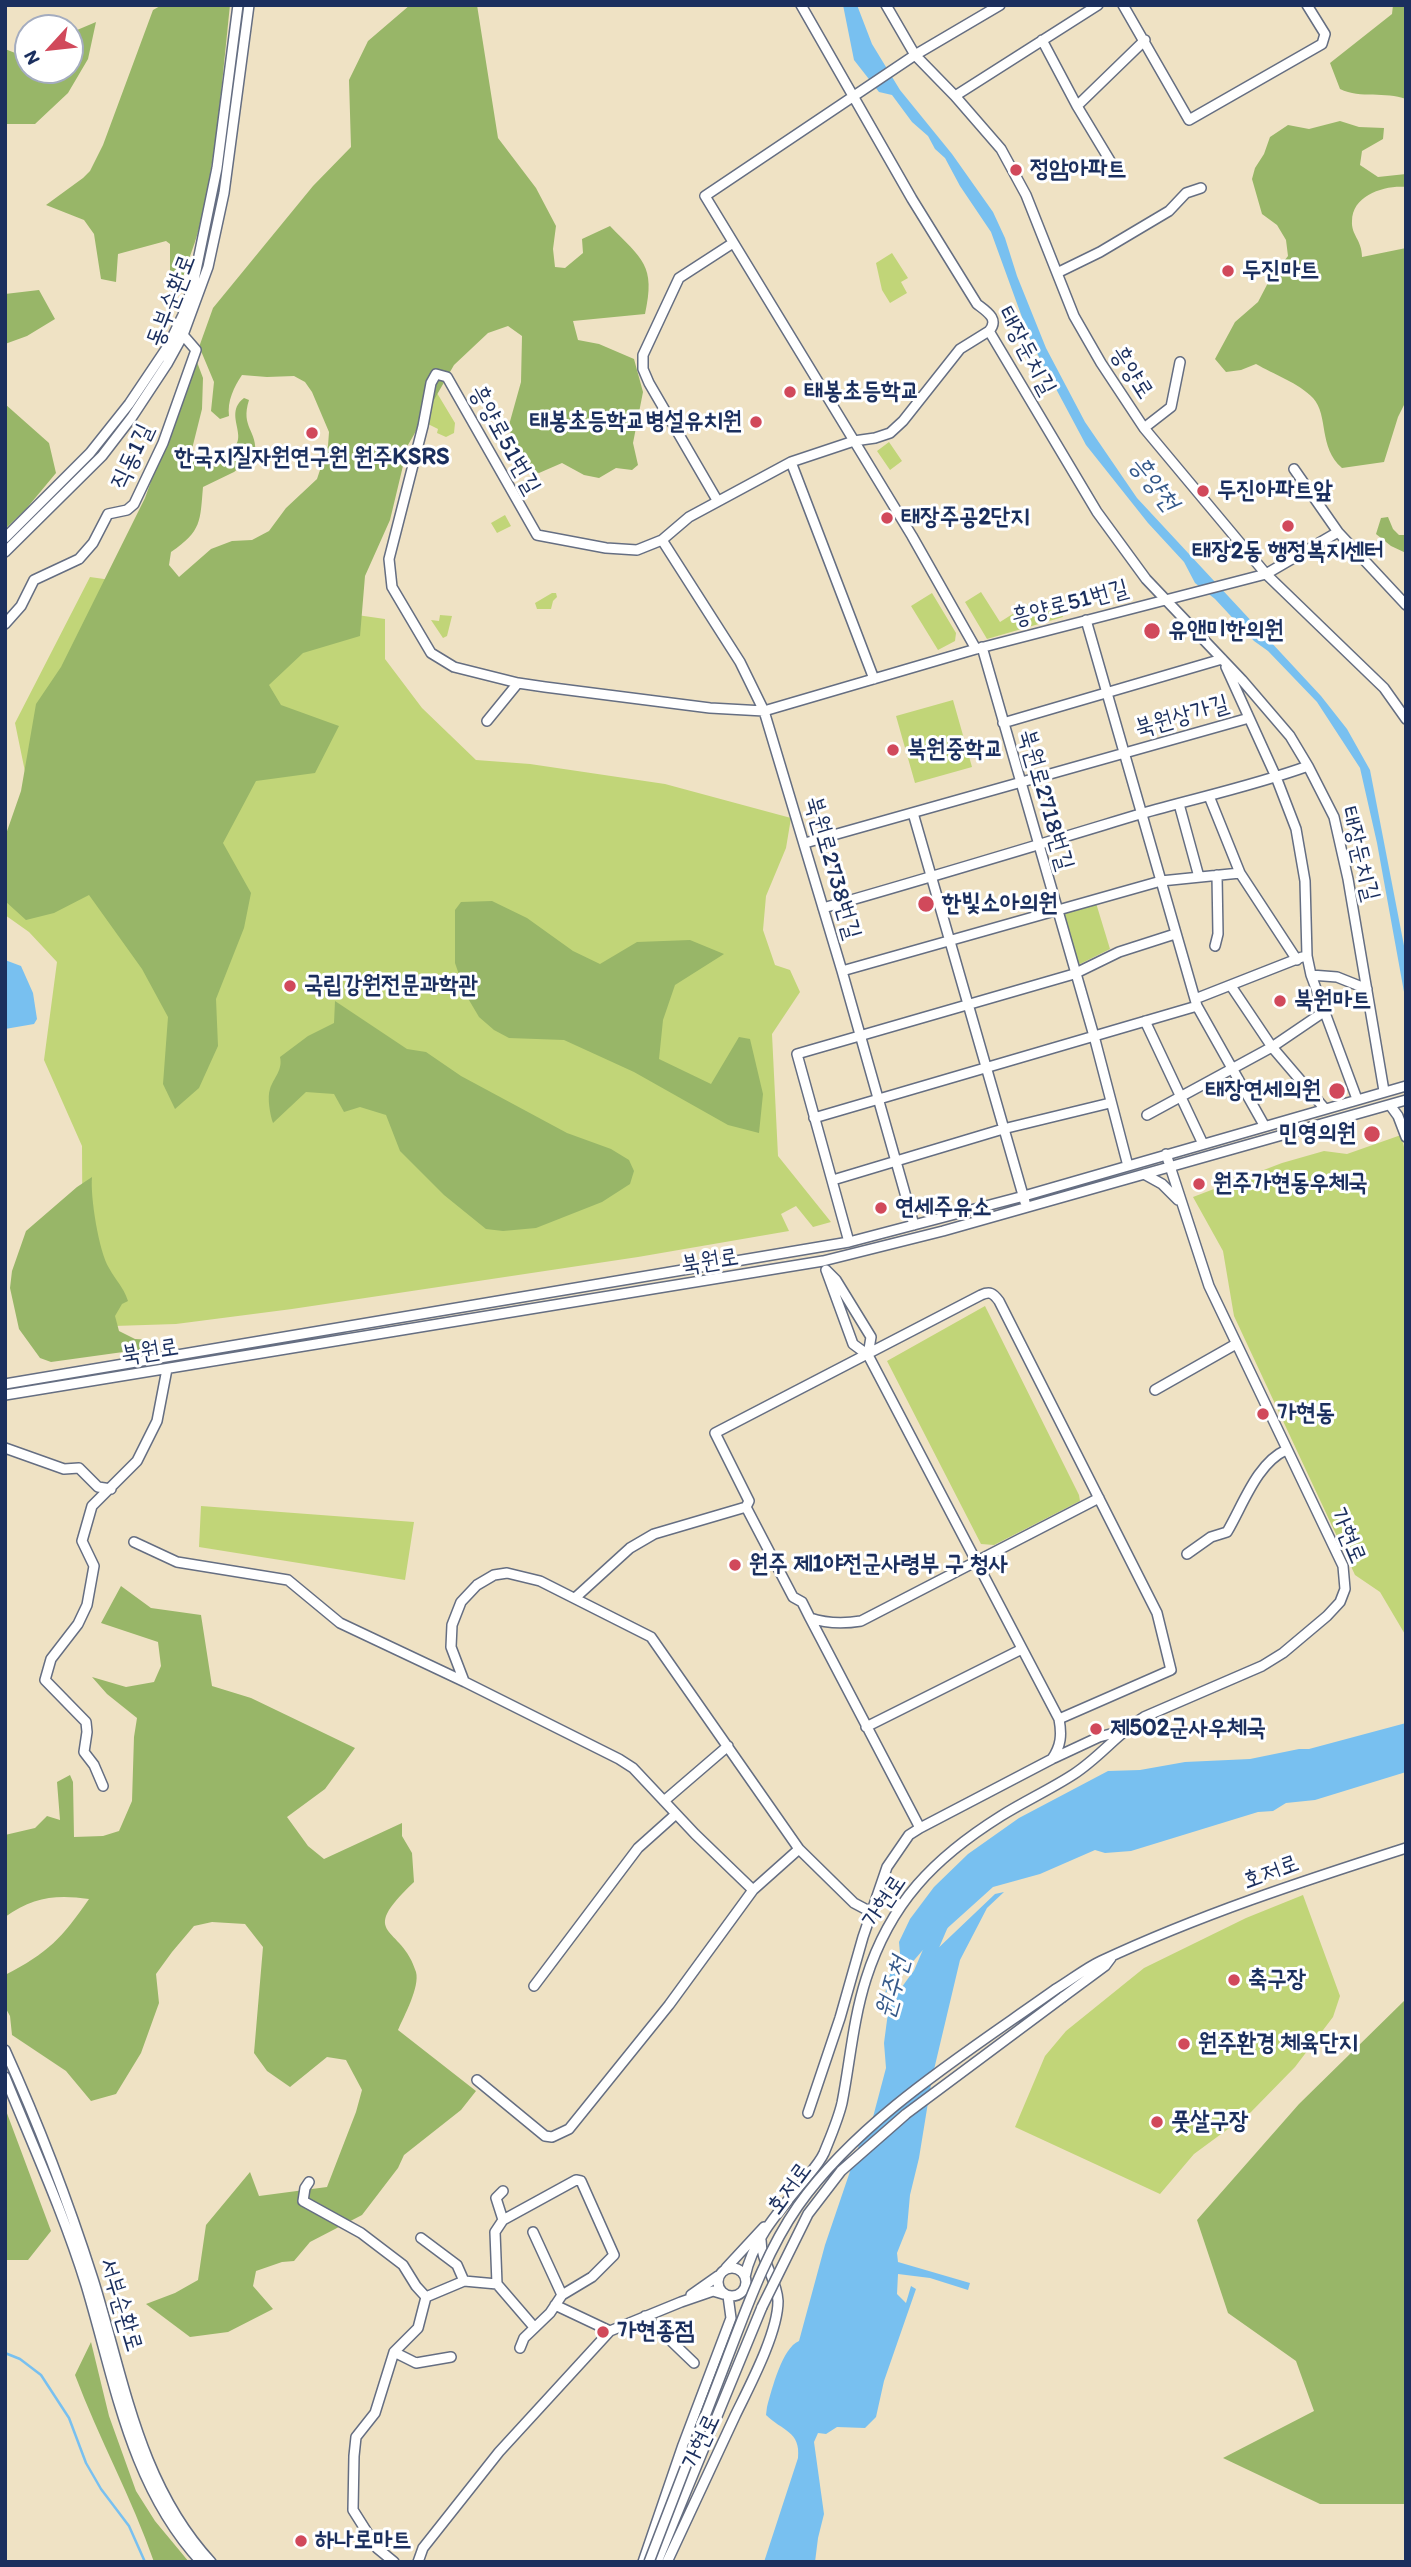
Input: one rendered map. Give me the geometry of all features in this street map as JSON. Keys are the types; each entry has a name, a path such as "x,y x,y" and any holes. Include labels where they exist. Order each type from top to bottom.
{"street":[{"name":"동부순환로","path":"5,538 98,443 168,346 183,315 193,285 217,168 238,5"},
{"name":"동부순환로","path":"5,552 102,456 132,417 183,335 208,267 224,193 248,5"},
{"name":"태장둔치길","path":"801,5 977,304 994,320 989,331 1097,512 1146,579 1170,598 1290,736 1308,766 1334,817 1384,1091"},
{"name":"흥양로","path":"887,5 915,55 955,96 1000,149 1026,195 1074,316 1144,428 1266,574 1384,688 1406,719"},
{"path":"979,648 706,199 706,194 915,55 1000,5"},
{"path":"955,96 1098,5"},
{"path":"1123,5 1189,120 1322,44 1325,34 1307,5"},
{"path":"1042,40 1112,164"},
{"path":"1077,106 1145,40"},
{"path":"1057,273 1169,211 1186,193 1201,188"},
{"path":"717,500 649,383 643,369 643,355 679,278 733,243"},
{"name":"흥양로51번길","path":"989,331 960,349 903,421 890,433 854,441 791,462 717,500 689,517 662,540 637,550 606,548 537,535 447,377 436,374 430,383 423,426 389,559 392,587 431,653 454,667 518,683 710,708 764,711 979,648 1266,574"},
{"name":"직동1길","path":"5,625 21,606 34,580 79,559 93,543 108,514 127,510 134,504 163,443 196,350 183,335"},
{"path":"1144,428 1171,407 1180,362"},
{"path":"791,462 874,679"},
{"path":"1294,469 1338,532 1406,606"},
{"path":"1266,574 1338,532"},
{"name":"북원로2738번길","path":"662,540 740,662 764,711 805,843 914,1225"},
{"path":"1086,620 1196,1003 1264,1125"},
{"name":"북원로2718번길","path":"979,648 1094,1036 1128,1166"},
{"path":"1003,723 1223,659"},
{"name":"북원상가길","path":"1223,659 1276,777 1296,829 1306,881 1307,956 1311,975 1357,1099"},
{"path":"487,721 518,683"},
{"name":"북원상가길","path":"805,843 1249,718"},
{"path":"823,908 1308,766"},
{"path":"1209,796 1240,873 1297,960"},
{"path":"1179,804 1199,877"},
{"path":"913,813 1027,1208"},
{"path":"842,971 1161,880 1240,873"},
{"path":"1215,946 1218,934 1217,875"},
{"path":"849,1242 797,1054 1074,974 1119,952 1175,934"},
{"path":"814,1118 1145,1021 1196,1003 1307,956"},
{"path":"1311,975 1337,977 1367,989"},
{"path":"1231,986 1272,1046 1325,1109"},
{"path":"1147,1115 1233,1069 1325,1011"},
{"path":"1145,1021 1203,1144"},
{"name":"북원로","path":"5,1384 849,1242 1024,1196 1403,1086"},
{"name":"북원로","path":"5,1395 825,1266 1406,1100"},
{"path":"833,1180 1003,1129 1110,1103"},
{"path":"1390,1105 1398,1116 1406,1137"},
{"name":"가현로","path":"667,2562 757,2370 772,2329 778,2301 772,2278 762,2257 761,2240 771,2221 823,2154 841,2106 852,2032 866,1978 882,1935 902,1901 965,1840 1094,1760 1124,1730 1144,1717 1262,1666 1283,1653 1327,1616 1340,1602 1345,1589 1343,1566 1209,1286 1166,1154"},
{"path":"1144,1174 1162,1184 1183,1206"},
{"path":"818,1247 853,1344 868,1355 1059,1719 1061,1740 1052,1759"},
{"path":"825,1266 871,1337 868,1355"},
{"path":"575,1598 630,1548 654,1534 746,1507 749,1501 715,1433 988,1292 994,1294 1157,1613 1171,1670 1059,1719"},
{"path":"1155,1390 1236,1344"},
{"path":"103,1786 85,1752 86,1722 45,1680 51,1658 78,1624 87,1605 94,1566 82,1541 92,1506 136,1461 157,1421 167,1369"},
{"path":"5,1448 64,1469 79,1468 98,1488 111,1489"},
{"path":"1187,1554 1198,1545 1227,1532 1265,1467 1277,1454 1286,1450"},
{"path":"810,1618 825,1623 861,1621 1099,1498"},
{"path":"746,1507 793,1597 802,1602 920,1828"},
{"path":"134,1542 177,1562 288,1580 340,1623 619,1759 633,1768 753,1890"},
{"path":"465,1682 451,1647 452,1625 461,1602 477,1585 494,1575 507,1573 540,1581 651,1637 799,1849 854,1903 871,1912"},
{"path":"866,1727 1022,1649"},
{"path":"808,2113 887,1867 909,1835 1052,1759 1099,1737 1124,1730"},
{"path":"664,1801 728,1746"},
{"path":"534,1986 638,1848 676,1814"},
{"name":"호저로","path":"649,2562 754,2290 775,2245 798,2206 851,2144 884,2116 1059,1993 1105,1966 1113,1957 1166,1933 1291,1885 1406,1848"},
{"path":"477,2080 545,2136 552,2137 569,2129 669,2005 753,1890 799,1849"},
{"name":"호저로","path":"657,2562 762,2307 808,2214 841,2171 905,2114 1059,1993"},
{"name":"서부순환로","path":"5,2050 45,2143 76,2227 148,2462 176,2519 211,2562"},
{"name":"서부순환로","path":"5,2077 68,2229 130,2439 159,2506 187,2547 201,2562"},
{"path":"520,2348 524,2338 550,2313 562,2294 592,2277 614,2255 581,2181 576,2180 502,2220 495,2232 497,2284 534,2327"},
{"path":"309,2182 304,2188 303,2201 361,2233 403,2265 426,2297"},
{"path":"502,2220 496,2198 503,2191"},
{"path":"681,2302 722,2272 771,2221"},
{"path":"533,2232 562,2294"},
{"path":"421,2238 457,2265 464,2281"},
{"path":"418,2562 423,2548 499,2452 610,2331 713,2291 726,2295 741,2293 746,2286 745,2277 750,2259 761,2240"},
{"path":"722,2272 735,2268 745,2277"},
{"path":"643,2562 683,2445 732,2318 726,2295 718,2286 722,2272"},
{"path":"426,2297 464,2281 497,2284"},
{"path":"394,2562 377,2548 353,2510 356,2437 375,2413 394,2352 418,2328 426,2297"},
{"path":"555,2305 610,2331"},
{"path":"645,2316 694,2364"},
{"path":"394,2352 416,2363 451,2357"}],"green space":[{"path":"162,5 230,5 210,173 199,228 180,290 170,271 170,244 166,241 118,254 116,282 101,279 94,234 84,220 46,205 90,171 103,145 153,10"},
{"path":"410,5 477,5 498,138 536,188 556,226 553,249 555,267 565,268 583,253 582,239 610,226 644,264 649,284 645,314 573,321 578,340 599,344 634,359 643,392 633,443 638,465 632,470 616,468 599,478 584,475 562,463 539,473 525,470 515,458 509,425 521,382 522,336 508,326 488,333 454,365 408,445 390,520 365,576 360,636 303,653 269,685 281,705 339,726 315,773 256,781 223,843 251,893 244,928 216,999 218,1046 199,1088 175,1109 163,1084 168,1017 142,969 89,895 54,913 26,920 5,901 5,837 21,791 36,704 61,667 145,498 213,308 313,186 351,147 349,80 368,41","holes":["201,351 214,382 211,411 220,419 229,416 232,394 242,375 294,376 305,382 329,432 328,446 317,479 286,508 269,531 252,540 232,541 211,549 179,577 169,565 171,552 189,538 198,524 203,487 234,472 255,455 254,440 247,417 249,400 244,398 237,406 235,415 238,441 233,448 221,454 200,457 192,449 202,409 203,378 197,362"]},
{"path":"1393,5 1406,5 1406,99 1390,95 1356,94 1340,89 1330,63 1392,14"},
{"path":"96,22 84,66 84,27"},
{"path":"5,49 14,53 14,84 73,84 68,93 35,124 5,124"},
{"path":"1340,121 1359,127 1384,128 1383,139 1362,151 1360,165 1378,177 1406,174 1406,187 1380,190 1364,198 1357,204 1352,221 1362,257 1406,248 1406,401 1384,462 1342,468 1330,451 1321,414 1313,398 1293,383 1256,364 1226,372 1215,359 1235,322 1258,302 1270,279 1288,256 1286,240 1277,225 1262,214 1252,179 1270,137 1288,125 1309,129"},
{"path":"892,253 908,278 901,282 907,293 890,303 882,290 876,263"},
{"path":"39,290 55,319 27,336 5,344 5,294"},
{"path":"437,393 455,423 454,433 446,437 428,424"},
{"path":"5,404 49,443 56,473 5,529"},
{"path":"889,442 902,461 890,470 877,451"},
{"path":"505,515 511,526 497,533 491,523"},
{"path":"1388,517 1399,535 1406,535 1406,553 1391,546 1376,534 1381,518"},
{"path":"90,577 385,619 385,659 422,708 476,760 530,764 665,784 791,818 786,848 766,896 763,930 775,965 790,970 800,992 772,1034 778,1156 831,1222 813,1227 796,1206 781,1214 789,1231 638,1257 176,1324 83,1327 82,1146 44,1060 57,962 29,932 5,915 5,842 29,791 15,723"},
{"path":"981,592 1000,622 1030,603 1035,611 1058,600 1063,617 987,639 965,602"},
{"path":"556,593 557,597 551,609 537,609 535,603"},
{"path":"932,593 956,633 955,641 938,650 911,606"},
{"path":"440,615 452,616 447,636 443,638 431,620 439,621"},
{"path":"953,700 972,767 915,783 896,716"},
{"path":"492,901 527,918 573,951 600,964 637,942 690,940 724,954 675,985 663,1020 659,1059 711,1084 739,1037 750,1039 763,1094 759,1133 728,1125 634,1072 564,1040 509,1038 479,1017 466,995 455,963 455,910 461,902"},
{"path":"1096,903 1110,949 1080,964 1077,962 1063,913"},
{"path":"335,1001 407,1049 426,1052 461,1076 567,1133 611,1149 629,1160 634,1171 630,1184 602,1202 536,1228 503,1231 486,1229 444,1195 400,1151 386,1115 360,1107 344,1112 334,1094 306,1092 273,1123 269,1092 279,1070 280,1057 308,1036 334,1023"},
{"path":"1401,1135 1406,1155 1406,1636 1380,1592 1355,1575 1234,1316 1223,1251 1193,1197 1282,1163 1324,1151 1347,1154"},
{"path":"92,1177 94,1210 102,1250 128,1301 122,1304 115,1316 119,1331 135,1339 153,1340 152,1348 51,1362 40,1358 19,1329 10,1288 12,1271 26,1231"},
{"path":"985,1306 1080,1501 994,1545 981,1544 887,1361"},
{"path":"201,1506 414,1522 405,1580 199,1547"},
{"path":"121,1586 151,1608 201,1615 212,1686 251,1698 355,1748 325,1789 287,1817 308,1846 324,1859 402,1823 402,1836 412,1853 414,1882 387,1913 385,1922 409,1957 417,1978 411,2001 398,2030 476,2091 461,2110 404,2155 398,2168 362,2215 310,2242 294,2261 256,2271 253,2286 273,2309 228,2332 190,2337 146,2304 175,2293 198,2280 206,2225 250,2172 259,2196 327,2187 362,2090 346,2060 327,2057 290,2087 267,2071 254,2053 263,1947 245,1924 212,1922 194,1926 172,1952 156,1974 159,2003 141,2053 116,2094 91,2101 66,2071 12,2035 10,2016 5,2007 5,1975 53,1943 89,1899 55,1897 35,1901 5,1917 5,1835 35,1828 47,1816 60,1820 57,1782 70,1775 73,1782 74,1837 103,1836 119,1831 132,1801 137,1718 107,1694 92,1677 126,1687 154,1682 161,1666 158,1642 101,1623"},
{"name":"원주환경 체육단지","path":"1303,1895 1340,1996 1333,2017 1295,2067 1251,2112 1194,2154 1160,2194 1015,2127 1045,2056 1066,2031 1144,1968 1246,1918"},
{"path":"1406,1999 1406,2504 1320,2504 1223,2458 1314,2411 1296,2361 1228,2313 1197,2220 1299,2104"},
{"path":"5,2108 51,2231 28,2260 5,2260"},
{"path":"91,2342 109,2416 136,2491 155,2521 189,2562 154,2562 75,2375"}],"water":[{"path":"843,5 857,5 872,44 900,90 952,154 993,212 1046,348 1085,422 1137,498 1321,696 1347,729 1370,770 1406,956 1406,1003 1377,843 1360,768 1317,702 1215,599 1195,583 1184,562 1148,523 1086,445 1031,342 991,232 945,158 935,149 928,136 912,122 892,95 879,92 854,60"},
{"path":"5,960 21,966 33,993 37,1019 34,1024 5,1029"},
{"path":"1406,1723 1406,1772 1315,1800 1286,1803 1273,1811 1258,1812 1131,1851 1105,1853 1095,1850 1040,1874 993,1887 922,1951 885,1994 889,1976 900,1954 899,1942 910,1919 934,1887 968,1854 1019,1818 1108,1771 1140,1770 1185,1762 1250,1759 1309,1749"},
{"path":"1004,1892 987,1908 960,1960 932,2078 910,2195 907,2228 897,2253 898,2262 970,2283 968,2290 930,2278 898,2274 897,2294 906,2303 911,2286 916,2289 884,2381 876,2417 865,2428 837,2427 826,2434 818,2433 814,2442 824,2514 815,2562 764,2562 798,2458 797,2442 789,2432 766,2415 767,2407 783,2360 799,2341 825,2245 861,2139 868,2136 886,2068 884,2043 889,2005 912,1973 995,1894"}],"waterway":[{"name":"원주천","path":"918,1979 942,1923"},
{"path":"5,2353 20,2359 41,2375 69,2418 86,2463 101,2489 129,2526 145,2562"}],"place":[{"name":"정암아파트","path":"1016,170"},
{"name":"두진마트","path":"1228,271"},
{"name":"태봉초등학교","path":"790,392"},
{"name":"태봉초등학교병설유치원","path":"756,422"},
{"name":"한국지질자원연구원 원주KSRS","path":"312,433"},
{"name":"두진아파트앞","path":"1203,491"},
{"name":"태장주공2단지","path":"887,518"},
{"name":"태장2동 행정복지센터","path":"1288,526"},
{"name":"유앤미한의원","path":"1152,631"},
{"name":"북원중학교","path":"893,750"},
{"name":"한빛소아의원","path":"926,904"},
{"name":"국립강원전문과학관","path":"290,986"},
{"name":"북원마트","path":"1280,1001"},
{"name":"태장연세의원","path":"1337,1091"},
{"name":"민영의원","path":"1372,1134"},
{"name":"원주가현동우체국","path":"1199,1184"},
{"name":"연세주유소","path":"881,1208"},
{"name":"가현동","path":"1263,1414"},
{"name":"원주 제1야전군사령부 구 청사","path":"735,1565"},
{"name":"제502군사우체국","path":"1096,1729"},
{"name":"축구장","path":"1234,1980"},
{"name":"원주환경 체육단지","path":"1184,2044"},
{"name":"풋살구장","path":"1157,2122"},
{"name":"가현종점","path":"603,2332"},
{"name":"하나로마트","path":"301,2541"}],"water label":[{"name":"흥양천","path":"1153,484"}]}
